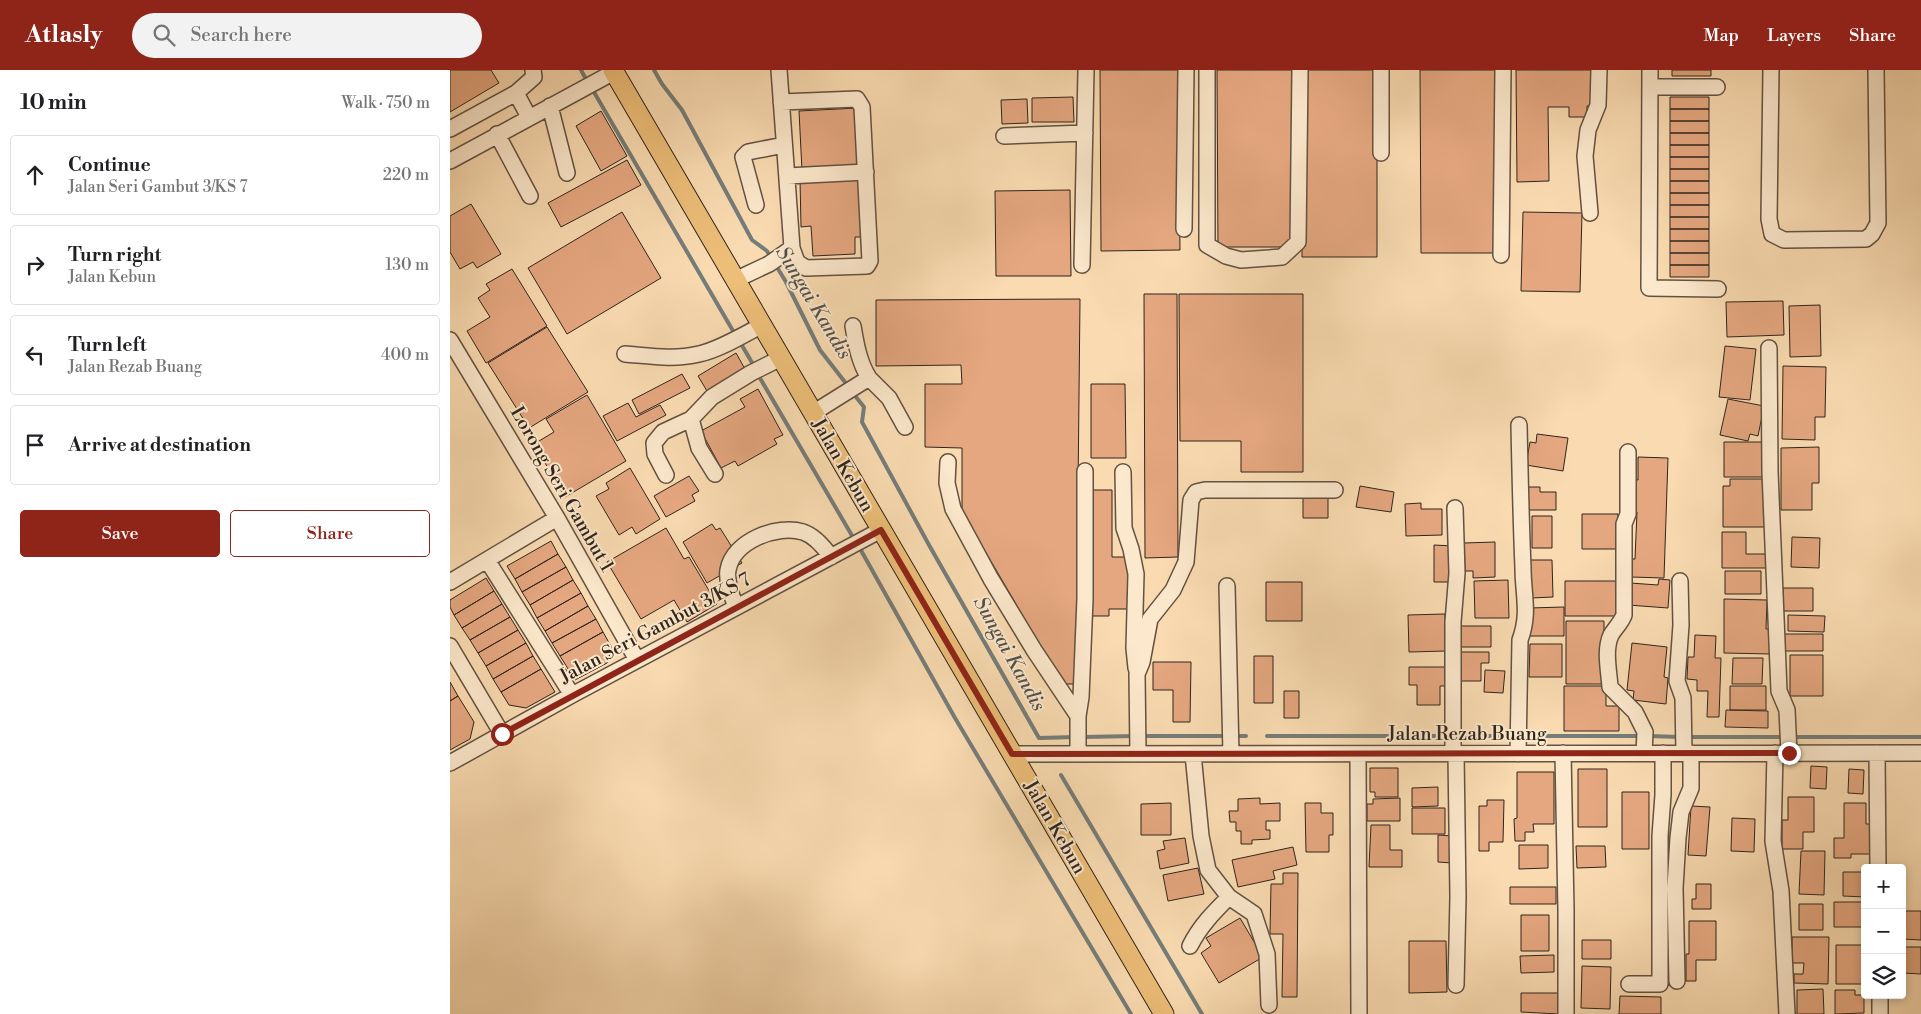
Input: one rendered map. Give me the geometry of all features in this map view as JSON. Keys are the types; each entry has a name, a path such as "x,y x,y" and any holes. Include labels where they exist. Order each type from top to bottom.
{"main road":[{"name":"Jalan Kebun","path":"614,71 1164,1014"}],"street":[{"path":"450,129 516,92 534,77 533,70"},
{"path":"779,70 781,102 784,145 787,176 788,251 797,262 806,268 867,266 870,261 862,106 857,99 781,102"},
{"path":"1082,265 1086,70"},
{"path":"1184,229 1186,70"},
{"path":"1207,70 1207,245 1226,256 1241,260 1282,257 1298,242 1300,70"},
{"path":"1381,153 1382,70"},
{"path":"1501,255 1504,70"},
{"path":"1590,214 1586,156 1588,130 1598,106 1599,70"},
{"path":"1650,70 1649,288 1718,289"},
{"path":"1771,70 1769,219 1772,234 1784,240 1866,239 1878,223 1876,70"},
{"path":"450,160 614,71"},
{"path":"1650,87 1717,87"},
{"path":"516,92 529,117"},
{"path":"550,106 567,173"},
{"path":"1004,136 1085,133"},
{"path":"497,134 530,196"},
{"path":"756,205 743,157 748,152 784,145"},
{"path":"787,176 866,172"},
{"path":"735,280 769,264 788,251"},
{"path":"626,354 667,358 699,354 762,325"},
{"path":"853,326 863,369 864,382"},
{"name":"Lorong Seri Gambut 1","path":"452,346 557,518 637,660"},
{"path":"1769,348 1770,472 1779,691 1787,710 1788,728 1773,841 1782,892 1787,1014"},
{"path":"666,475 654,454 654,442 663,432 691,419 712,397 754,371 781,358"},
{"path":"813,413 864,382"},
{"path":"864,382 889,398 905,427"},
{"path":"691,419 699,448 715,474"},
{"path":"1518,749 1520,640 1526,624 1523,586 1519,425"},
{"path":"1628,452 1628,514 1624,524 1624,615 1620,625 1612,635 1608,651 1610,687 1635,712 1645,744"},
{"path":"948,462 947,483 953,509 991,579 1034,650 1078,735"},
{"path":"1078,735 1085,599 1085,471"},
{"path":"1123,472 1124,528 1132,549 1136,574 1134,648 1137,674 1138,741"},
{"path":"1137,674 1142,662 1150,619 1169,596 1186,562 1191,500 1196,492 1205,490 1335,490"},
{"path":"1455,508 1457,573 1452,622 1452,731 1458,897 1456,985"},
{"path":"450,582 557,518"},
{"path":"736,608 731,594 728,570 734,554 755,537 779,530 804,532 823,545 830,558"},
{"name":"Jalan Seri Gambut 3/KS 7","path":"450,763 572,695 881,530"},
{"path":"487,560 572,695"},
{"path":"1676,981 1675,888 1678,838 1682,812 1691,788 1683,698 1677,681 1681,625 1680,581"},
{"path":"1227,586 1231,742"},
{"path":"450,646 502,734"},
{"name":"Jalan Rezab Buang","path":"1012,754 1078,735 1138,741 1194,754 1231,742 1358,754 1518,749 1563,754 1645,744 1663,754 1686,746 1784,751 1921,753"},
{"path":"1877,753 1878,864"},
{"path":"1194,754 1201,836 1208,870 1230,897 1254,914 1267,954 1269,1005"},
{"path":"1358,754 1359,1014"},
{"path":"1563,754 1566,1014"},
{"path":"1629,984 1660,984 1660,836 1663,754"},
{"path":"1190,946 1197,933 1209,918 1230,897"},
{"path":"1880,999 1880,1014"}],"building":[{"path":"450,70 491,70 499,83 450,112"},
{"path":"1100,70 1178,70 1180,250 1101,251"},
{"path":"1217,70 1292,70 1292,247 1218,247"},
{"path":"1302,70 1377,70 1377,257 1302,257"},
{"path":"1420,70 1497,70 1498,253 1421,253"},
{"path":"1516,70 1597,70 1597,106 1587,106 1587,117 1569,117 1569,107 1548,107 1549,181 1517,182"},
{"path":"1672,70 1711,70 1711,76 1672,76"},
{"path":"1073,97 1074,122 1032,122 1032,98"},
{"path":"1670,97 1709,97 1709,109 1670,109"},
{"path":"1027,99 1028,123 1002,124 1001,100"},
{"path":"858,108 861,168 802,171 799,111"},
{"path":"1670,109 1709,109 1709,121 1670,121"},
{"path":"601,111 627,156 601,171 576,126"},
{"path":"1670,121 1709,121 1709,133 1670,133"},
{"path":"1670,133 1709,133 1709,145 1670,145"},
{"path":"1670,145 1709,145 1709,157 1670,157"},
{"path":"1670,157 1709,157 1709,169 1670,169"},
{"path":"627,160 641,185 561,227 548,203"},
{"path":"1670,169 1709,169 1709,181 1670,181"},
{"path":"862,177 864,237 855,237 855,254 813,256 811,226 801,227 800,179"},
{"path":"1670,181 1709,181 1709,193 1670,193"},
{"path":"1070,190 1071,276 996,276 995,191"},
{"path":"1670,193 1709,193 1709,205 1670,205"},
{"path":"471,204 501,254 477,268 473,262 460,269 450,252 450,216"},
{"path":"1670,205 1709,205 1709,217 1670,217"},
{"path":"622,212 661,278 567,334 528,268"},
{"path":"1523,212 1582,213 1580,292 1521,291"},
{"path":"1670,217 1709,217 1709,229 1670,229"},
{"path":"1670,229 1709,229 1709,241 1670,241"},
{"path":"1670,241 1709,241 1709,253 1670,253"},
{"path":"1670,253 1709,253 1709,265 1670,265"},
{"path":"1670,265 1709,265 1709,277 1670,277"},
{"path":"512,269 547,326 486,363 467,331 490,317 478,298 490,290 486,284"},
{"path":"1144,294 1177,294 1178,557 1145,558"},
{"path":"1179,294 1303,294 1303,472 1241,472 1241,441 1180,441"},
{"path":"1080,299 1076,684 1063,684 962,512 962,448 925,447 925,384 962,384 961,365 876,366 876,300"},
{"path":"1783,301 1784,335 1727,337 1726,302"},
{"path":"1820,305 1821,356 1790,357 1789,306"},
{"path":"547,327 588,392 529,428 488,363"},
{"path":"1725,346 1756,349 1750,400 1719,397"},
{"path":"736,353 745,369 707,391 698,376"},
{"path":"1783,366 1826,367 1825,417 1815,417 1815,440 1782,439"},
{"path":"682,374 690,388 639,414 632,400"},
{"path":"1091,384 1125,384 1126,458 1091,458"},
{"path":"758,389 783,435 774,439 777,444 738,466 735,461 721,468 701,431 745,407 740,399"},
{"path":"587,395 626,461 565,497 534,444 554,432 546,419"},
{"path":"1728,399 1764,406 1758,436 1750,434 1748,441 1720,435"},
{"path":"628,403 636,417 660,405 666,415 617,441 603,416"},
{"path":"1537,434 1568,438 1563,471 1526,465 1530,442 1536,443"},
{"path":"1724,442 1762,442 1763,477 1724,477"},
{"path":"1819,447 1819,483 1812,483 1812,510 1781,510 1781,448"},
{"path":"1638,457 1668,458 1664,578 1631,577 1632,559 1635,559 1637,512 1631,511 1632,479 1638,480"},
{"path":"630,468 660,519 636,534 632,527 619,535 596,496 609,489 606,483"},
{"path":"689,476 699,491 692,495 695,501 666,517 654,496"},
{"path":"1730,479 1765,479 1765,527 1723,527 1723,486 1730,486"},
{"path":"1360,486 1394,492 1391,512 1356,507"},
{"path":"1527,487 1540,487 1540,492 1556,492 1556,510 1527,510"},
{"path":"1092,490 1112,490 1112,557 1131,557 1131,609 1109,609 1109,616 1092,616"},
{"path":"1328,495 1328,518 1303,518 1303,496"},
{"path":"1421,503 1421,509 1442,509 1442,535 1406,536 1405,504"},
{"path":"1582,514 1618,514 1618,549 1582,549"},
{"path":"1532,516 1552,516 1552,548 1532,548"},
{"path":"712,524 716,530 720,528 742,563 707,583 683,542"},
{"path":"666,528 684,559 689,557 717,604 687,622 674,600 641,619 607,562"},
{"path":"1722,532 1746,532 1746,554 1766,554 1766,568 1722,568"},
{"path":"1792,537 1820,538 1819,568 1791,567"},
{"path":"551,541 558,554 515,579 507,566"},
{"path":"1495,542 1495,577 1473,578 1473,571 1465,571 1464,543"},
{"path":"1434,545 1453,546 1453,582 1434,582"},
{"path":"558,554 566,567 522,592 515,579"},
{"path":"1530,560 1552,560 1553,597 1531,598"},
{"path":"566,567 573,580 530,605 522,592"},
{"path":"1725,571 1761,571 1761,594 1725,594"},
{"path":"486,578 494,591 454,615 450,607 450,600"},
{"path":"1659,579 1670,580 1668,608 1628,605 1630,583 1658,585"},
{"path":"573,580 581,593 537,618 530,605"},
{"path":"1508,580 1509,618 1475,618 1474,581"},
{"path":"1565,581 1618,581 1618,616 1565,616"},
{"path":"1266,582 1302,582 1302,621 1266,621"},
{"path":"1783,588 1813,588 1813,611 1783,611"},
{"path":"494,591 502,604 462,628 454,615"},
{"path":"581,593 588,606 545,631 537,618"},
{"path":"1724,599 1767,600 1766,629 1772,629 1772,654 1724,653"},
{"path":"502,604 510,617 470,640 462,628"},
{"path":"588,606 596,619 552,643 545,631"},
{"path":"1564,607 1564,636 1530,636 1529,608"},
{"path":"1445,614 1446,651 1409,652 1408,615"},
{"path":"1788,615 1825,616 1824,632 1788,631"},
{"path":"510,617 518,630 478,653 470,640"},
{"path":"596,619 603,632 560,656 552,643"},
{"path":"1566,621 1604,621 1604,684 1566,684"},
{"path":"1461,626 1491,626 1491,647 1461,647"},
{"path":"518,630 526,643 486,666 478,653"},
{"path":"603,632 612,648 607,663 575,680 560,656"},
{"path":"1782,634 1823,634 1823,651 1782,651"},
{"path":"1695,635 1716,636 1715,658 1721,658 1719,717 1707,717 1708,691 1697,691 1697,680 1687,679 1688,657 1694,657"},
{"path":"526,643 533,656 493,679 486,666"},
{"path":"1632,643 1667,647 1664,677 1668,678 1666,704 1633,700 1634,691 1627,690"},
{"path":"1530,644 1562,644 1562,677 1529,677"},
{"path":"1461,652 1489,652 1489,663 1481,663 1481,681 1461,681"},
{"path":"1790,655 1823,655 1823,696 1790,696"},
{"path":"533,656 541,669 501,692 493,679"},
{"path":"1254,656 1273,656 1273,703 1254,703"},
{"path":"1733,658 1763,658 1762,684 1732,684"},
{"path":"1153,662 1191,662 1190,722 1173,722 1173,690 1153,690"},
{"path":"1409,667 1445,667 1445,686 1440,686 1440,705 1417,705 1417,685 1409,685"},
{"path":"541,669 555,692 526,708 509,705 501,692"},
{"path":"1485,670 1505,671 1503,693 1484,692"},
{"path":"450,682 458,696 450,701"},
{"path":"1564,686 1606,686 1606,706 1619,706 1619,731 1564,731"},
{"path":"1730,686 1766,686 1766,710 1730,710"},
{"path":"1284,691 1299,691 1299,718 1284,718"},
{"path":"458,696 474,722 470,739 450,750 450,701"},
{"path":"1726,710 1768,711 1768,728 1725,727"},
{"path":"1811,766 1827,767 1826,789 1810,788"},
{"path":"1370,768 1398,768 1398,797 1375,797 1375,792 1370,792"},
{"path":"1578,769 1607,769 1607,827 1578,827"},
{"path":"1849,769 1864,770 1863,794 1848,793"},
{"path":"1517,772 1554,772 1554,824 1533,824 1534,832 1525,832 1525,841 1515,841 1514,819 1517,818"},
{"path":"1438,787 1438,806 1412,807 1412,788"},
{"path":"1622,792 1649,792 1649,849 1622,849"},
{"path":"1788,797 1814,797 1814,832 1803,832 1803,849 1782,849 1782,820 1788,820"},
{"path":"1260,798 1260,804 1280,803 1280,821 1266,821 1266,830 1270,830 1270,839 1252,840 1252,844 1241,844 1241,831 1236,831 1236,822 1230,822 1229,811 1238,811 1238,799"},
{"path":"1400,798 1400,821 1367,821 1367,804 1373,804 1373,799"},
{"path":"1487,800 1504,800 1503,842 1489,842 1489,851 1479,851 1479,806 1487,806"},
{"path":"1171,803 1171,835 1141,835 1141,804"},
{"path":"1305,803 1321,803 1321,813 1333,813 1333,835 1329,835 1329,852 1306,852"},
{"path":"1844,803 1866,803 1866,824 1872,824 1872,854 1851,854 1851,858 1834,858 1834,838 1844,838"},
{"path":"1691,806 1710,807 1706,856 1688,855"},
{"path":"1412,808 1445,808 1445,834 1412,834"},
{"path":"1732,818 1755,819 1754,852 1731,851"},
{"path":"1371,825 1390,825 1390,850 1402,850 1402,867 1369,867"},
{"path":"1438,835 1453,836 1452,863 1438,862"},
{"path":"1185,838 1189,863 1160,869 1157,851 1165,849 1163,841"},
{"path":"1519,845 1548,845 1548,868 1519,869"},
{"path":"1576,846 1605,846 1606,867 1577,868"},
{"path":"1293,847 1297,865 1273,871 1275,879 1238,887 1232,860"},
{"path":"1801,851 1825,851 1824,895 1799,894"},
{"path":"1198,868 1204,894 1168,901 1163,875"},
{"path":"1843,872 1861,872 1861,897 1843,896"},
{"path":"1283,873 1298,873 1297,997 1282,997 1283,934 1270,934 1271,884 1283,884"},
{"path":"1696,884 1711,884 1711,909 1692,909 1692,899 1696,899"},
{"path":"1510,887 1556,887 1556,904 1510,904"},
{"path":"1834,902 1861,902 1861,927 1834,927"},
{"path":"1799,904 1823,904 1823,930 1799,930"},
{"path":"1906,911 1921,911 1921,940 1906,939"},
{"path":"1521,915 1549,915 1549,951 1521,951"},
{"path":"1240,918 1263,957 1219,983 1201,953 1211,946 1206,938"},
{"path":"1689,921 1716,921 1716,960 1696,960 1696,981 1686,981 1686,954 1689,954"},
{"path":"1792,937 1829,937 1828,984 1794,983 1794,974 1803,974 1804,963 1792,963"},
{"path":"1582,940 1611,940 1611,959 1582,959"},
{"path":"1409,941 1446,941 1447,992 1409,993"},
{"path":"1836,945 1861,945 1861,984 1836,984"},
{"path":"1906,947 1921,947 1921,974 1906,973"},
{"path":"1554,955 1554,972 1521,973 1520,956"},
{"path":"1582,966 1611,967 1610,1009 1581,1008"},
{"path":"1823,989 1824,1014 1797,1014 1797,990"},
{"path":"1835,990 1855,990 1855,995 1861,995 1861,999 1864,999 1864,1013 1835,1014"},
{"path":"1521,993 1559,993 1559,1014 1521,1012"},
{"path":"1620,996 1661,997 1661,1014 1619,1014"}],"waterway":[{"path":"581,70 587,81"},
{"name":"Sungai Kandis","path":"654,70 682,110 752,240 767,251 771,258"},
{"path":"591,87 736,336"},
{"name":"Sungai Kandis","path":"775,264 820,350 848,386"},
{"path":"740,342 754,366"},
{"path":"757,373 854,539"},
{"name":"Sungai Kandis","path":"852,392 864,407 862,422 929,545 1039,738 1076,737"},
{"path":"858,545 955,718 1131,1014"},
{"path":"1083,737 1136,736"},
{"path":"1143,736 1228,736"},
{"path":"1235,736 1246,736"},
{"path":"1267,736 1449,736"},
{"path":"1456,736 1514,736"},
{"path":"1521,736 1641,736"},
{"path":"1648,736 1681,737"},
{"path":"1688,737 1784,737"},
{"path":"1791,737 1921,737"},
{"name":"Sungai Kandis","path":"1061,775 1202,1014"}],"route":[{"path":"502,734 881,530 1012,754 1789,753"}]}
